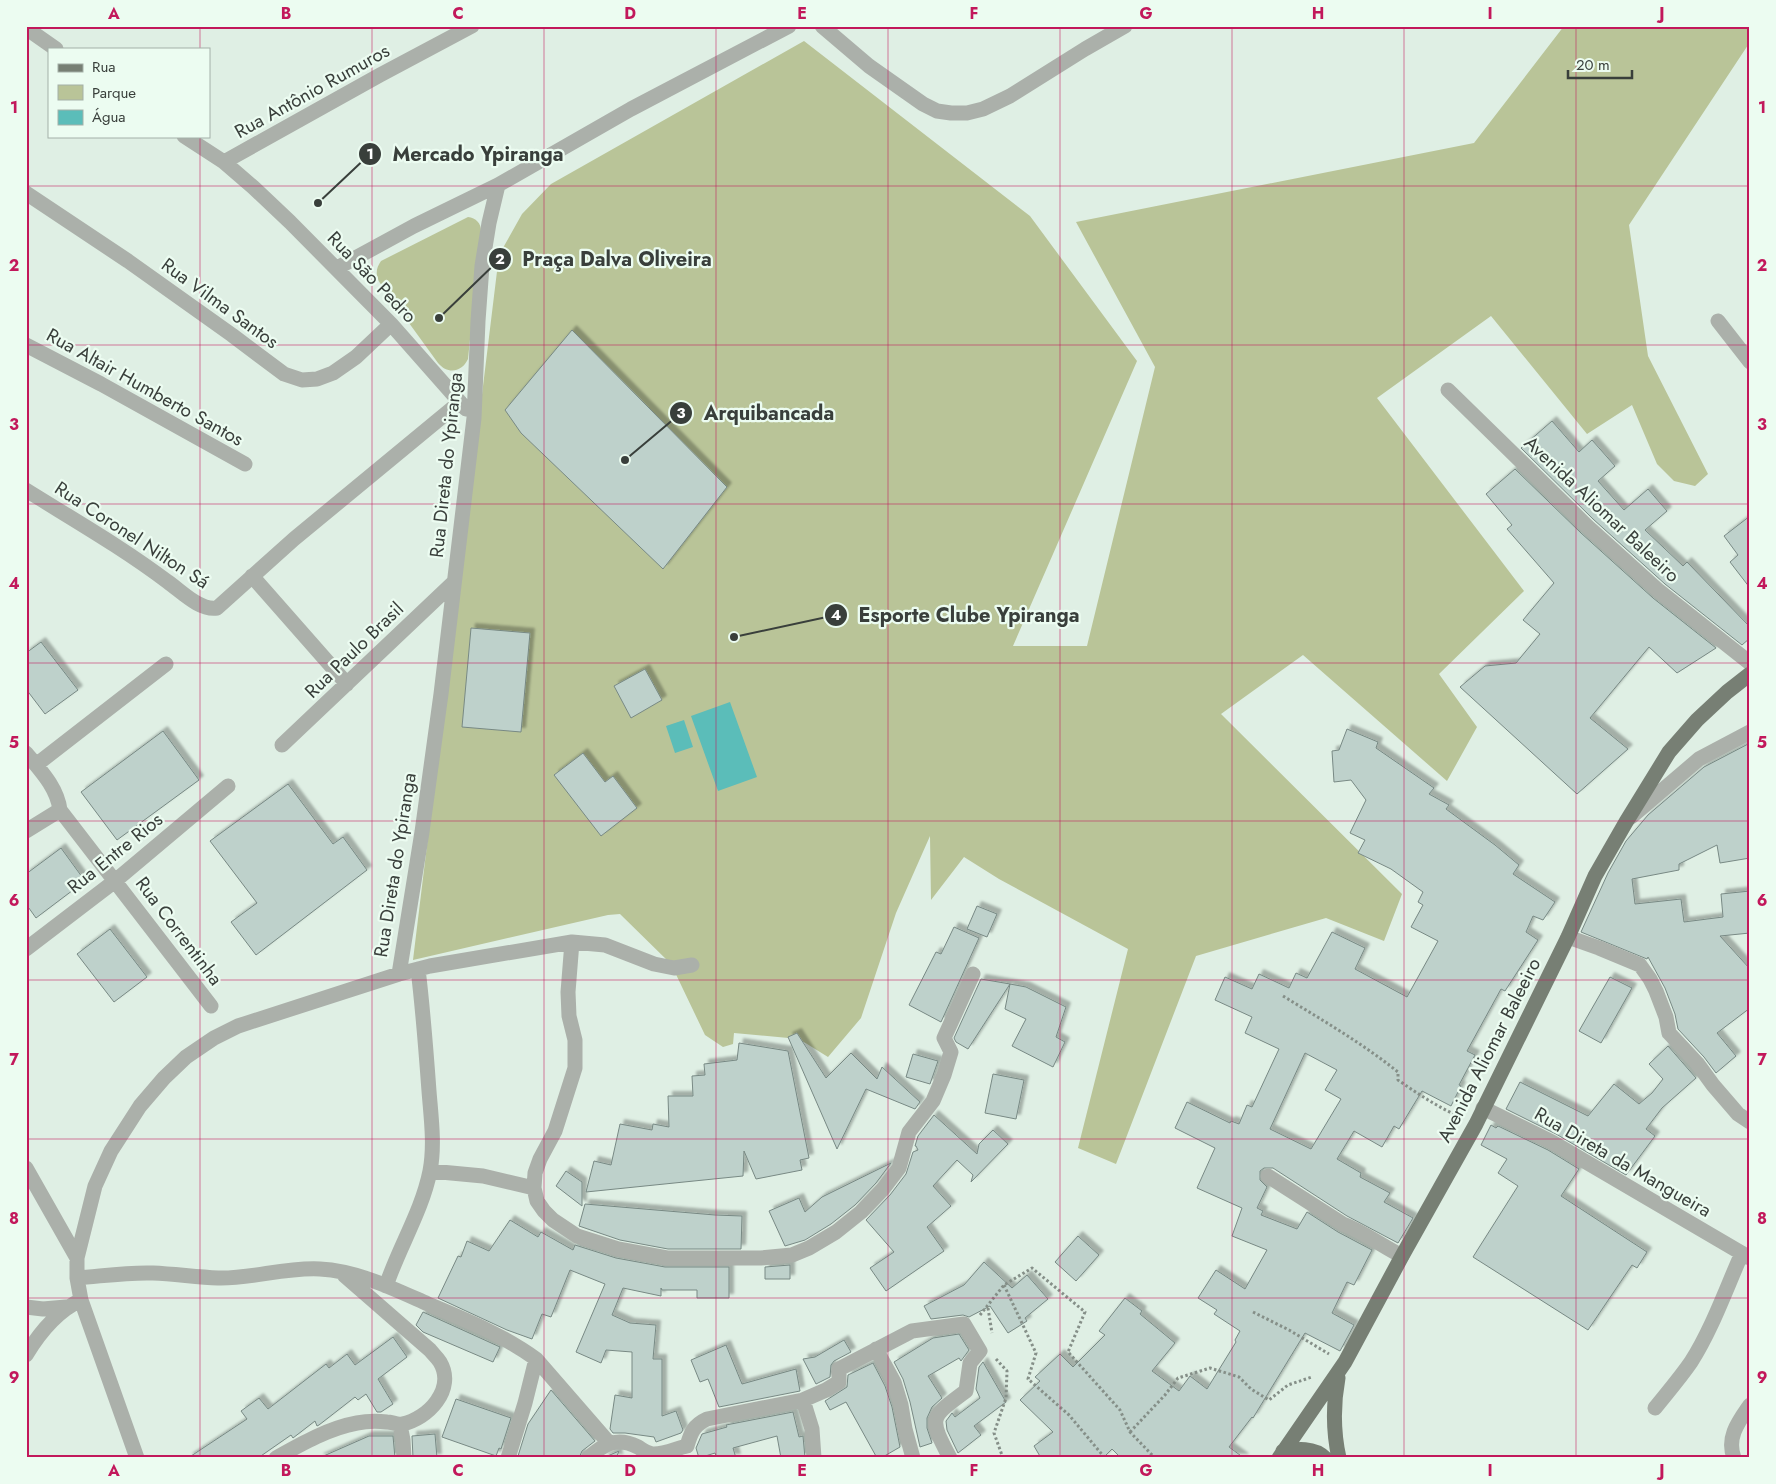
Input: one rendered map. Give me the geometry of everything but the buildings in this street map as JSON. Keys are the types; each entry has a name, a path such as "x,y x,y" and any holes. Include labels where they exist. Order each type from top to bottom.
{"main road":[{"name":"Avenida Aliomar Baleeiro","path":"1281,1455 1342,1367 1476,1124 1568,937 1595,876 1626,822 1669,752 1697,720 1750,674"},
{"path":"1339,1458 1336,1443 1334,1400 1342,1367"},
{"path":"1281,1455 1298,1449 1314,1451 1325,1458"}],"street":[{"name":"Rua Antônio Rumuros","path":"224,162 472,26"},
{"path":"337,268 414,226 498,185 631,109 789,26"},
{"path":"822,26 869,66 923,104 951,113 967,113 983,109 1125,26"},
{"path":"26,28 55,48"},
{"name":"Rua São Pedro","path":"187,138 224,162 253,187 337,268 391,324 474,418"},
{"name":"Rua Direta do Ypiranga","path":"137,1458 81,1300 77,1278 77,1258 95,1186 111,1151 140,1106 164,1078 186,1057 214,1038 238,1026 399,974 422,832 474,418 482,266 488,223 498,185"},
{"name":"Rua Vilma Santos","path":"26,192 128,261 284,374 302,380 316,379 333,373 356,357 391,324"},
{"path":"1718,321 1750,362"},
{"name":"Rua Altair Humberto Santos","path":"26,345 245,464"},
{"name":"Avenida Aliomar Baleeiro","path":"1448,390 1586,526 1659,590 1750,663"},
{"path":"347,684 252,576 460,402"},
{"name":"Rua Coronel Nilton Sá","path":"26,490 151,569 190,598 211,609 217,608 252,576"},
{"name":"Rua Paulo Brasil","path":"282,745 453,583"},
{"path":"36,765 166,664"},
{"path":"1626,822 1699,759 1750,732"},
{"name":"Rua Correntinha","path":"26,752 57,794 60,810 211,1006"},
{"name":"Rua Entre Rios","path":"26,949 115,881 228,786"},
{"path":"27,831 60,810"},
{"path":"1568,937 1640,966 1656,990 1666,1017 1669,1033 1738,1114 1750,1122"},
{"path":"399,974 461,960 572,942 605,945 654,964 674,968 692,965"},
{"path":"572,942 568,992 569,1016 575,1040 575,1068 555,1131 540,1159 535,1174 534,1188 537,1201 553,1220 576,1236 618,1249 667,1258 761,1258 792,1255 809,1248 836,1232 861,1212 899,1168 909,1132 933,1101 951,1052 944,1038 973,974"},
{"path":"386,1286 394,1261 423,1196 430,1171 432,1146 430,1105 418,969"},
{"name":"Rua Direta da Mangueira","path":"1483,1108 1552,1142 1746,1255 1691,1361 1655,1408"},
{"path":"26,1168 77,1258"},
{"path":"430,1171 483,1176 534,1188"},
{"path":"1268,1176 1343,1224 1356,1228 1384,1247 1402,1256"},
{"path":"77,1278 152,1273 219,1278 294,1269 321,1269 341,1272 386,1286 507,1339 536,1359 609,1443"},
{"path":"276,1458 332,1431 356,1423 376,1421 400,1425 415,1419 427,1412 438,1401 442,1391 443,1372 440,1362 423,1343 341,1272"},
{"path":"26,1356 42,1331 66,1307 81,1300"},
{"path":"26,1306 43,1309 66,1307"},
{"path":"588,1458 609,1443 621,1442 646,1453 688,1452 692,1430 697,1424 707,1419 803,1400 839,1382 839,1370 912,1331 964,1324 980,1351 970,1364 966,1390 945,1405 937,1415 935,1423 939,1438 950,1458"},
{"path":"876,1349 894,1382 913,1458"},
{"path":"508,1458 536,1359"},
{"path":"803,1400 812,1429 814,1458"},
{"path":"1734,1458 1731,1442 1735,1428 1750,1405"},
{"path":"400,1425 404,1458"}],"path":[{"path":"1283,996 1340,1030 1382,1059 1398,1072 1398,1080 1414,1092 1440,1108 1476,1124"},
{"path":"992,1338 988,1307 1004,1285 1032,1268 1085,1312 1068,1352 1120,1410 1130,1432 1155,1458"},
{"path":"1004,1285 1036,1353 1028,1379 1069,1416 1105,1458"},
{"path":"1253,1312 1289,1330 1342,1367"},
{"path":"995,1352 996,1361 1007,1371 1006,1398 994,1433 1003,1458"},
{"path":"1130,1432 1165,1395 1178,1378 1184,1374 1210,1368 1239,1378 1251,1389 1269,1400 1288,1385 1342,1367"}],"green space":[{"path":"1564,26 1750,26 1750,42 1629,225 1648,356 1708,474 1695,486 1674,481 1657,464 1632,405 1587,434 1491,316 1377,398 1524,591 1439,674 1477,727 1447,781 1303,655 1221,714 1402,894 1384,941 1326,918 1196,956 1116,1164 1078,1148 1128,949 999,879 964,857 931,900 930,836 896,913 861,1018 828,1057 799,1039 734,1033 733,1044 723,1047 705,1035 671,964 620,914 608,915 413,960 499,255 522,214 551,184 804,41 1030,216 1137,361 1013,646 1087,646 1155,367 1076,222 1474,143"},
{"path":"468,217 478,221 481,231 468,359 459,369 450,370 438,363 380,283 377,272 381,261"}],"water":[{"path":"730,702 757,777 718,791 691,716"},
{"path":"684,720 693,747 675,753 666,726"}],"place":[{"name":"Mercado Ypiranga","path":"318,203"},
{"name":"Praça Dalva Oliveira","path":"439,318"},
{"name":"Arquibancada","path":"625,460"},
{"name":"Esporte Clube Ypiranga","path":"734,637"}]}
